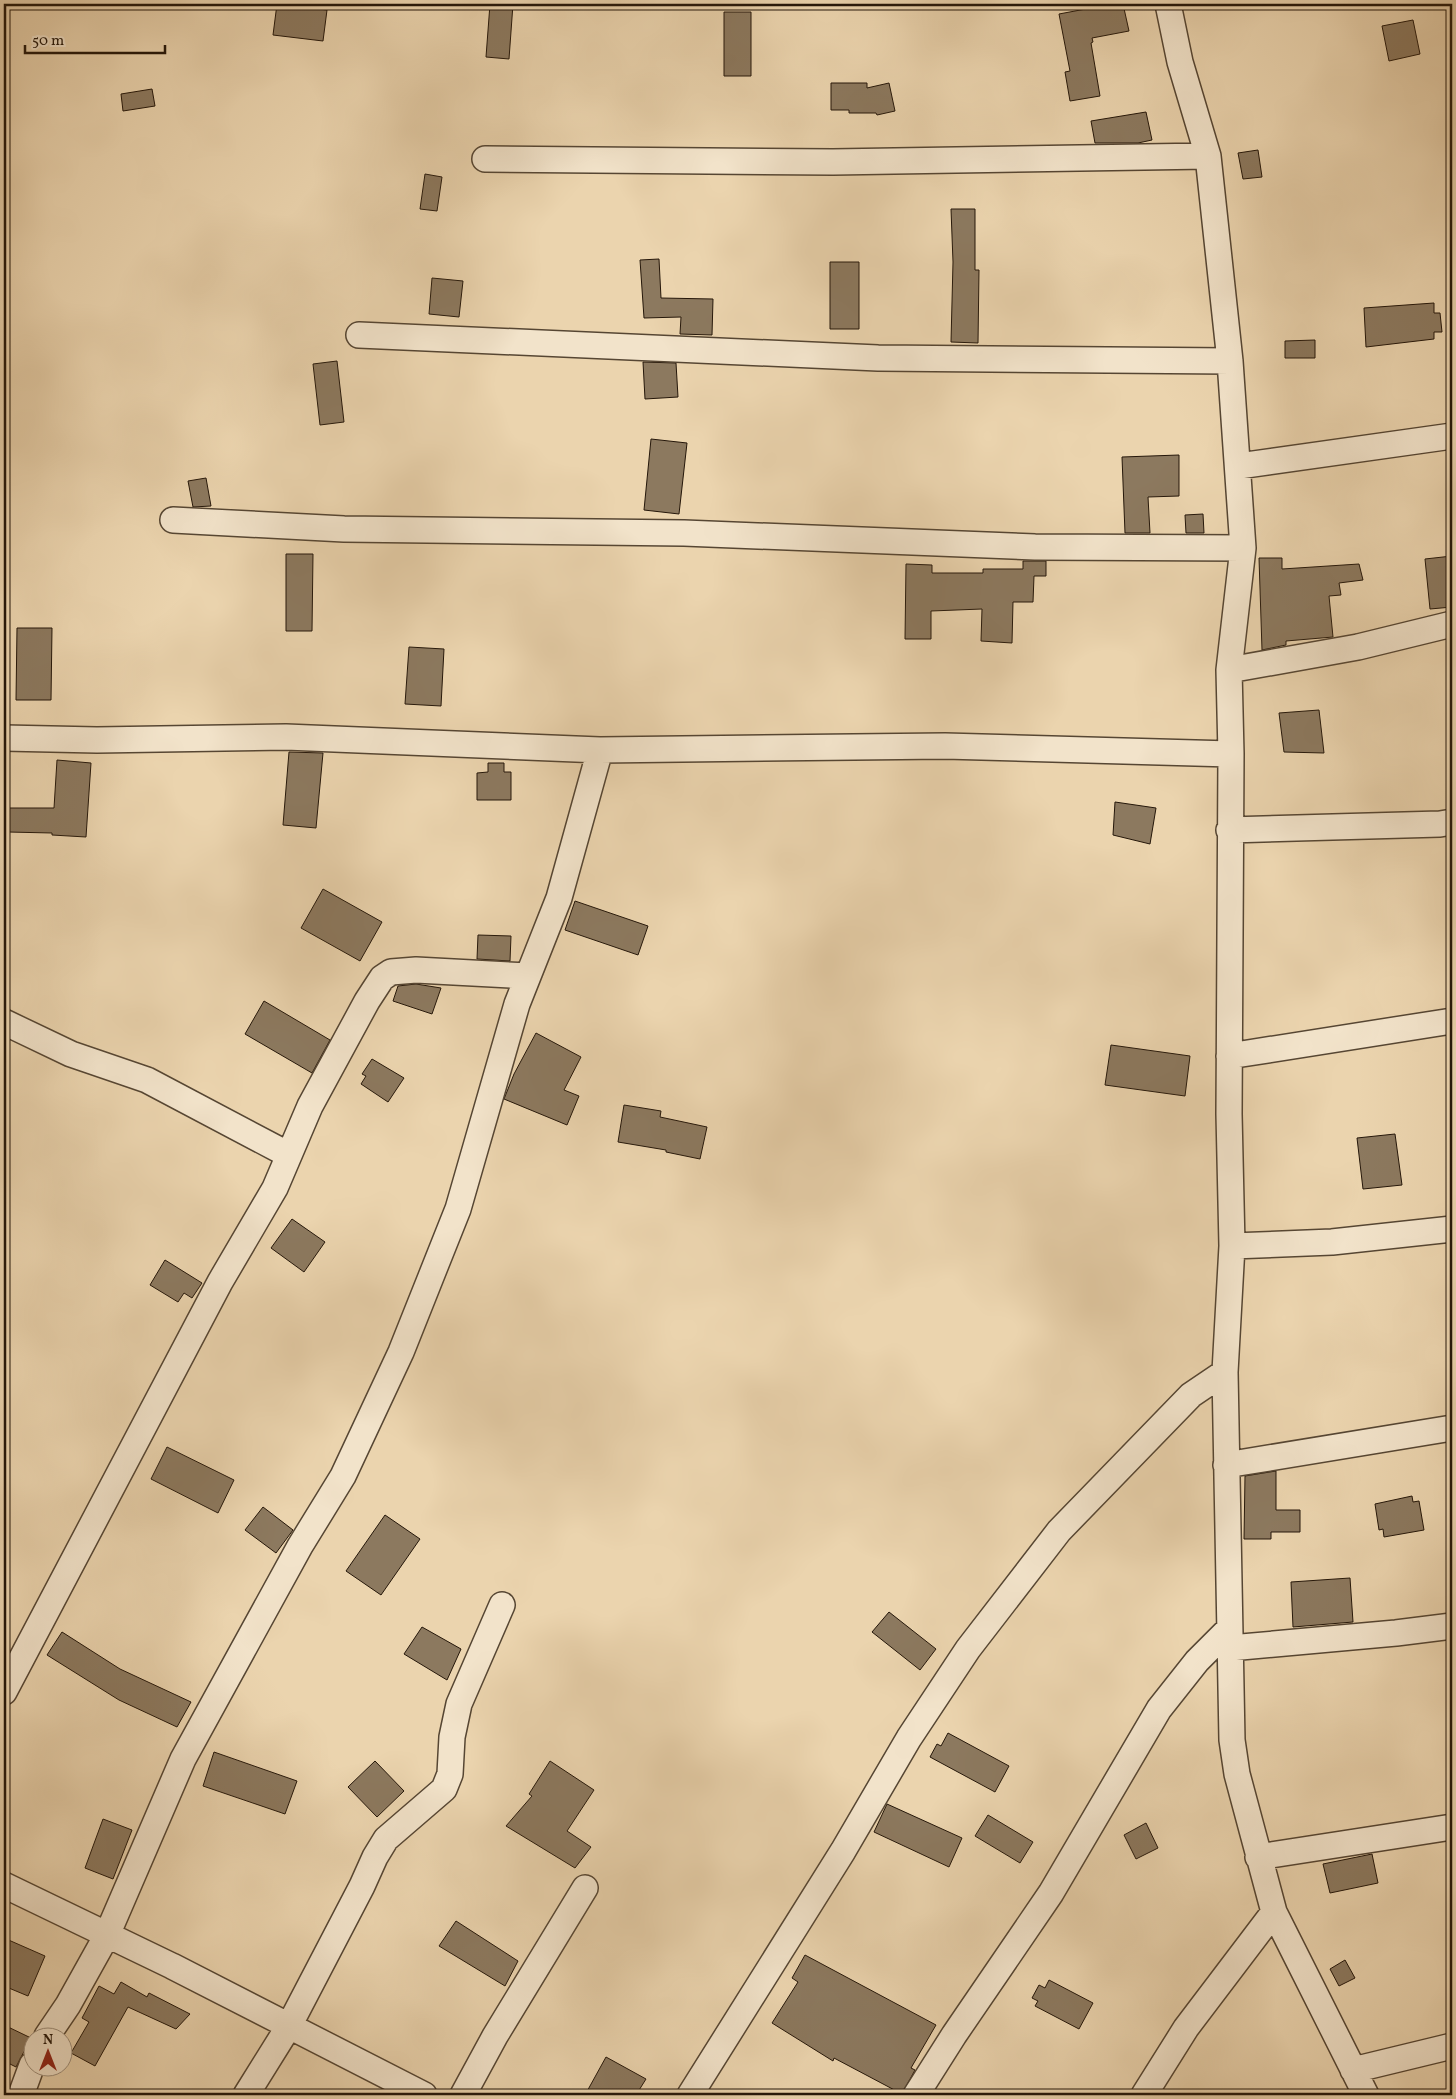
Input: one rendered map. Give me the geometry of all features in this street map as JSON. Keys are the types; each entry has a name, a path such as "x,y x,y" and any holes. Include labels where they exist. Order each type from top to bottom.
{"street":[{"path":"1168,4 1180,62 1208,156 1230,361 1244,548 1229,670 1231,754 1228,1056 1232,1246 1224,1372 1232,1740 1237,1774 1274,1912 1366,2095"},
{"path":"485,160 833,162 1208,156"},
{"path":"359,335 878,358 1230,361"},
{"path":"1239,466 1452,436"},
{"path":"173,520 344,529 684,533 1035,547 1244,548"},
{"path":"1229,670 1358,647 1452,624"},
{"path":"4,738 97,740 286,737 600,750 945,746 1231,754"},
{"path":"54,2026 68,2005 107,1935 183,1759 300,1546 343,1476 401,1352 458,1208 517,1004 559,898 600,750"},
{"path":"1229,830 1452,822"},
{"path":"4,1692 220,1282 275,1188 310,1106 367,1001 382,978 391,972 416,970 528,976"},
{"path":"1228,1056 1452,1021"},
{"path":"4,1022 71,1054 147,1080 289,1156"},
{"path":"1232,1246 1332,1242 1452,1229"},
{"path":"690,2095 843,1851 909,1738 968,1649 1059,1531 1191,1395 1224,1372"},
{"path":"1226,1466 1452,1428"},
{"path":"246,2095 289,2026 386,1840 444,1789 450,1774 452,1737 459,1704 502,1606"},
{"path":"916,2095 954,2035 1051,1894 1159,1708 1197,1661 1229,1639 1396,1633 1452,1626"},
{"path":"1258,1857 1452,1828"},
{"path":"4,1885 424,2095"},
{"path":"463,2095 495,2036 585,1888"},
{"path":"1144,2095 1186,2028 1274,1912"},
{"path":"1353,2070 1452,2046"},
{"path":"21,2095 28,2076"}],"building":[{"path":"277,4 291,6 291,4 312,4 311,8 327,10 323,41 273,35"},
{"path":"490,4 513,4 509,59 486,57"},
{"path":"1091,4 1123,4 1129,31 1092,38 1093,42 1091,43 1100,96 1070,101 1065,72 1070,71 1059,14 1091,8"},
{"path":"724,12 751,12 751,76 724,76"},
{"path":"1413,20 1420,54 1389,61 1382,26"},
{"path":"831,83 867,83 867,88 889,83 895,111 877,115 876,113 849,113 849,110 831,110"},
{"path":"152,89 155,106 123,111 121,94"},
{"path":"1146,112 1152,140 1138,143 1095,143 1091,121"},
{"path":"1258,150 1262,177 1243,179 1238,153"},
{"path":"425,174 442,177 437,211 420,209"},
{"path":"951,209 975,209 975,270 979,270 978,343 951,342 953,262"},
{"path":"659,259 661,298 713,299 712,335 680,334 681,317 644,318 640,260"},
{"path":"830,262 859,262 859,329 830,329"},
{"path":"432,278 463,281 459,317 429,314"},
{"path":"1434,303 1434,313 1440,313 1442,332 1434,332 1434,339 1366,347 1364,308"},
{"path":"1315,340 1315,358 1285,358 1285,341"},
{"path":"337,361 344,422 320,425 313,364"},
{"path":"643,362 676,363 678,397 645,399"},
{"path":"651,439 687,443 679,514 644,510"},
{"path":"1179,455 1179,496 1148,497 1150,533 1125,533 1122,457"},
{"path":"206,478 211,506 193,507 188,481"},
{"path":"1203,514 1204,533 1186,533 1185,515"},
{"path":"286,554 313,554 312,631 286,631"},
{"path":"1452,556 1452,607 1430,609 1425,559"},
{"path":"1259,558 1282,558 1282,569 1359,564 1363,580 1339,583 1341,595 1329,596 1333,637 1286,641 1286,645 1262,650"},
{"path":"1023,561 1046,561 1046,576 1034,576 1033,602 1013,602 1012,643 981,641 982,609 931,611 931,639 905,639 906,564 932,565 932,573 983,573 983,569 1023,569"},
{"path":"17,628 52,628 51,700 16,700"},
{"path":"409,647 444,649 441,706 405,704"},
{"path":"1319,710 1324,753 1284,752 1279,713"},
{"path":"289,752 323,753 316,828 283,825"},
{"path":"57,760 91,763 86,837 52,835 52,833 8,832 9,808 54,808"},
{"path":"488,763 504,763 504,772 511,772 511,800 477,800 477,773 488,772"},
{"path":"1115,802 1156,808 1150,844 1113,835"},
{"path":"323,889 382,922 360,961 301,928"},
{"path":"575,901 648,926 638,955 565,930"},
{"path":"478,935 511,936 510,961 477,959"},
{"path":"416,984 441,988 432,1014 393,1001 398,986"},
{"path":"264,1001 330,1040 312,1073 245,1034"},
{"path":"536,1033 581,1057 564,1090 579,1096 567,1125 504,1099 514,1074"},
{"path":"1111,1045 1190,1056 1185,1096 1105,1085"},
{"path":"372,1059 404,1078 388,1102 361,1084 366,1076 362,1074"},
{"path":"624,1105 661,1111 660,1117 707,1127 700,1159 666,1152 666,1150 618,1142"},
{"path":"1395,1134 1402,1185 1363,1189 1357,1138"},
{"path":"292,1219 325,1242 304,1272 271,1248"},
{"path":"165,1260 202,1283 192,1298 184,1293 178,1302 150,1285"},
{"path":"167,1447 234,1480 218,1513 151,1479"},
{"path":"1276,1471 1276,1510 1300,1510 1300,1532 1271,1532 1271,1539 1244,1539 1245,1476"},
{"path":"1412,1496 1413,1502 1419,1501 1424,1530 1384,1537 1383,1529 1379,1530 1375,1504"},
{"path":"263,1507 293,1530 276,1553 245,1530"},
{"path":"385,1515 420,1539 381,1595 346,1571"},
{"path":"1350,1578 1353,1622 1293,1627 1291,1582"},
{"path":"889,1612 936,1649 920,1670 872,1632"},
{"path":"422,1627 461,1649 447,1680 404,1654"},
{"path":"62,1632 120,1669 191,1702 177,1727 119,1700 47,1655"},
{"path":"948,1733 1009,1766 995,1792 930,1757 937,1744 941,1746"},
{"path":"214,1752 297,1781 285,1814 203,1786"},
{"path":"375,1761 404,1791 377,1817 348,1787"},
{"path":"550,1761 594,1790 567,1831 591,1847 575,1868 506,1826 532,1796 529,1794"},
{"path":"887,1804 962,1838 949,1867 874,1832"},
{"path":"988,1815 1033,1842 1020,1863 975,1836"},
{"path":"103,1819 132,1830 113,1879 85,1868"},
{"path":"1146,1823 1158,1848 1136,1859 1124,1835"},
{"path":"1372,1854 1378,1883 1330,1893 1323,1864"},
{"path":"456,1921 518,1961 505,1986 439,1946"},
{"path":"4,1938 45,1956 28,1996 4,1986"},
{"path":"805,1955 936,2025 911,2068 915,2070 902,2094 834,2058 833,2061 772,2023 798,1982 792,1978"},
{"path":"1345,1960 1355,1978 1339,1986 1330,1969"},
{"path":"1049,1980 1093,2003 1079,2029 1035,2006 1038,2001 1032,1998 1039,1985 1045,1988"},
{"path":"121,1982 147,1997 149,1993 190,2014 176,2029 128,2007 95,2066 72,2054 72,2051 89,2022 82,2018 99,1986 114,1994"},
{"path":"4,2025 22,2034 22,2055 16,2067 4,2061"},
{"path":"606,2057 646,2079 636,2095 585,2095"}]}
